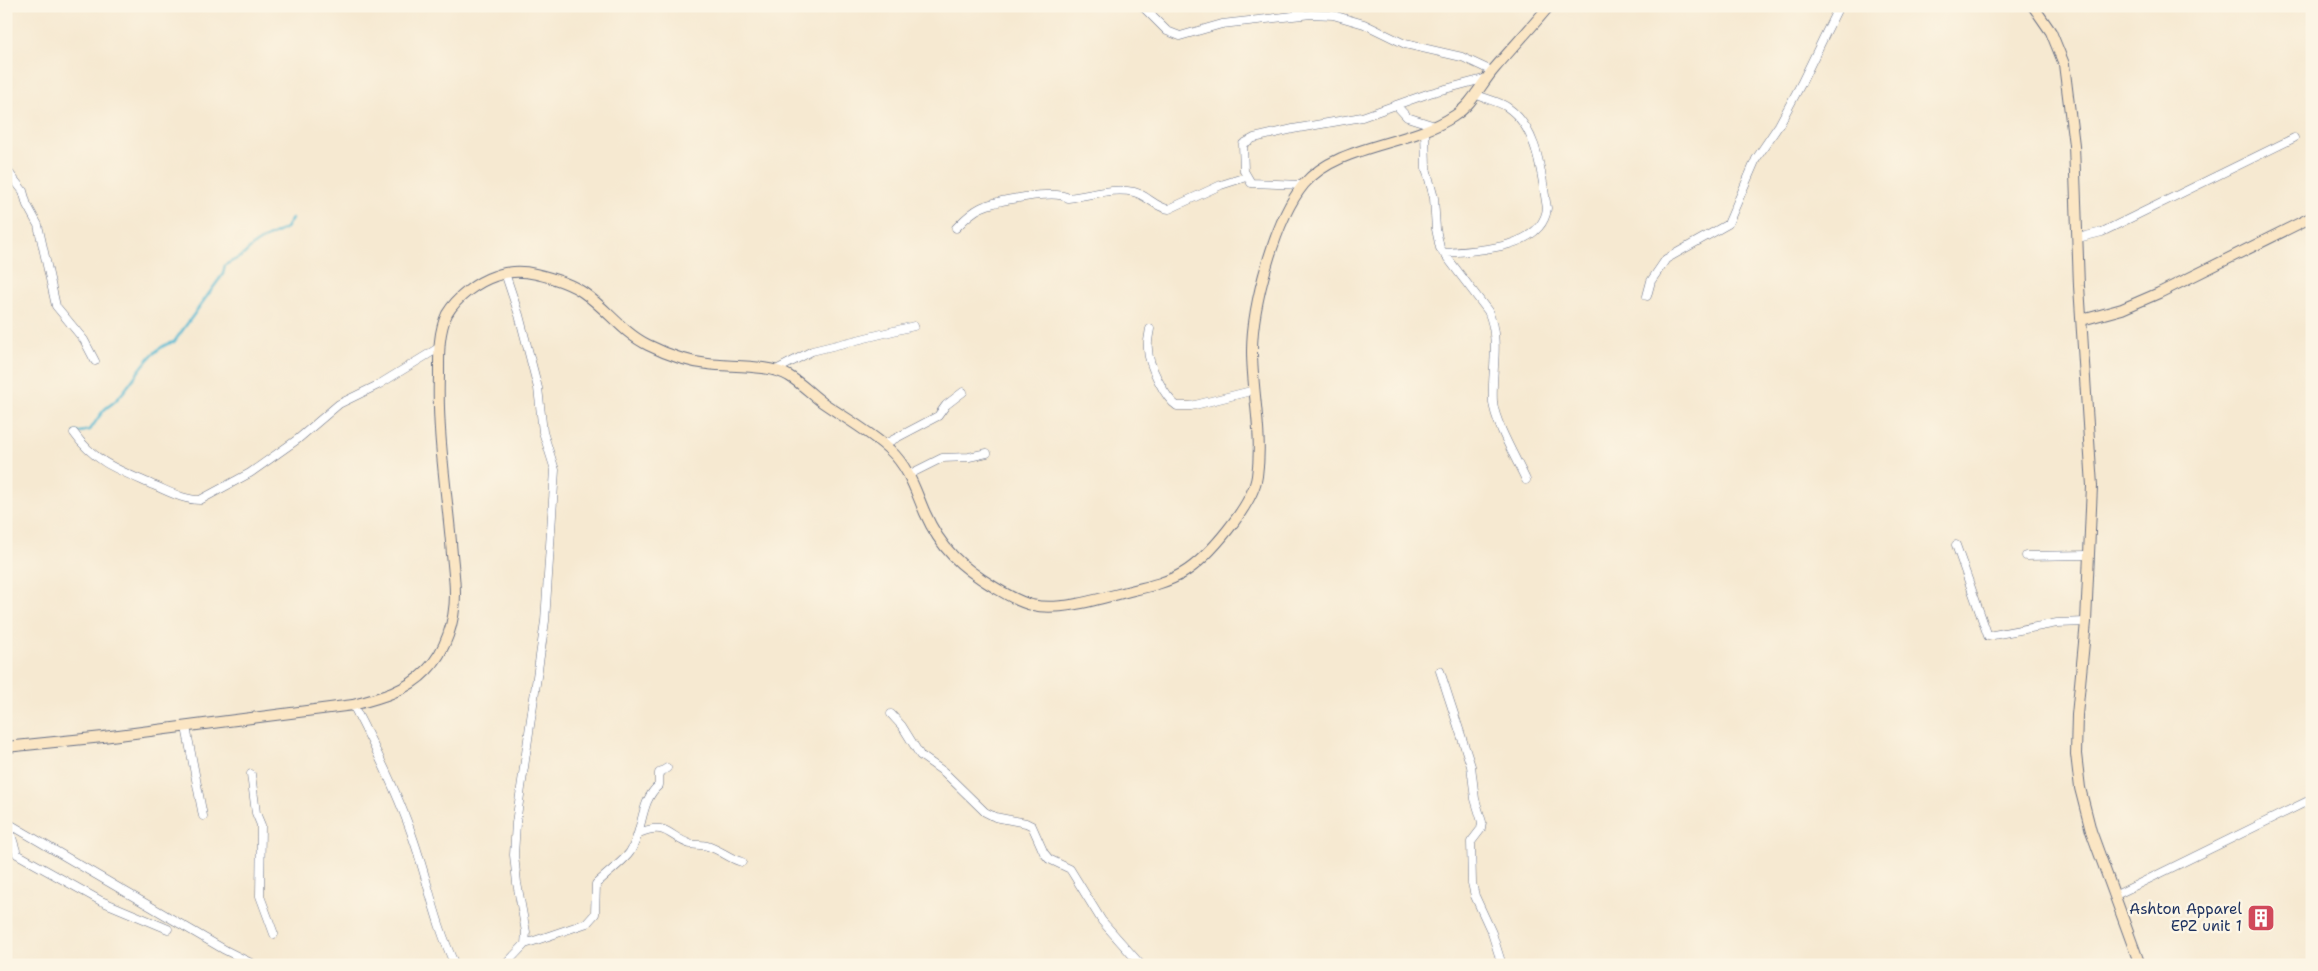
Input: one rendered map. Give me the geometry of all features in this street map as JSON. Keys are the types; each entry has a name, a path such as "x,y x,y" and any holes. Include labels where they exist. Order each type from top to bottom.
{"main road":[{"path":"6,747 353,704 385,697 413,682 433,664 445,644 455,593 438,392 440,347 444,321 457,302 483,282 505,273 529,272 576,288 593,300 633,336 653,348 701,364 776,370 792,377 815,397 883,444 894,454 910,474 934,532 953,557 974,575 1020,601 1029,605 1051,607 1145,588 1167,581 1196,563 1234,520 1250,498 1258,475 1258,431 1252,354 1257,308 1278,231 1292,201 1303,185 1316,173 1337,160 1425,131 1460,112 1549,6"},
{"path":"2033,6 2051,32 2066,71 2074,145 2086,410 2092,472 2086,622 2076,754 2080,788 2090,831 2140,965"},
{"path":"2082,320 2122,309 2159,293 2312,217"}],"street":[{"path":"1142,6 1167,31 1180,36 1215,25 1300,15 1320,14 1343,18 1364,24 1404,44 1462,57 1490,74"},
{"path":"1294,6 1300,15"},
{"path":"1647,296 1651,281 1666,259 1728,224 1756,159 1779,125 1839,6"},
{"path":"1303,185 1254,185 1246,177 1242,149 1244,143 1250,139 1362,117 1490,74"},
{"path":"1443,253 1471,251 1506,244 1537,231 1543,225 1546,216 1547,208 1538,154 1531,137 1512,111 1505,106 1475,94"},
{"path":"1397,106 1407,117 1435,126"},
{"path":"1425,131 1426,168 1434,198 1438,240 1443,253 1488,311 1492,321 1496,361 1493,402 1526,480"},
{"path":"2078,238 2102,232 2294,138"},
{"path":"6,170 23,191 28,208 38,225 56,306 84,340 94,361"},
{"path":"956,228 972,212 983,207 1038,194 1063,194 1068,198 1096,193 1133,192 1144,196 1161,207 1169,209 1221,185 1246,177"},
{"path":"505,273 520,315 538,388 543,432 555,470 545,620 516,831 515,864 526,932 525,944"},
{"path":"776,370 812,351 914,326"},
{"path":"1150,329 1148,349 1150,360 1170,400 1177,406 1191,406 1255,390"},
{"path":"74,433 91,454 110,467 170,493 200,500 250,473 298,439 339,404 378,385 440,347"},
{"path":"883,444 938,416 946,405 963,392"},
{"path":"910,474 942,458 969,457 987,453"},
{"path":"1956,544 1988,636 2057,623 2086,622"},
{"path":"2026,556 2088,555"},
{"path":"1440,671 1471,766 1475,799 1482,822 1481,829 1471,842 1472,883 1475,896 1492,932 1502,965"},
{"path":"353,704 370,737 414,840 444,942 455,965"},
{"path":"892,714 920,755 944,772 985,812 995,817 1032,826 1044,853 1049,858 1070,869 1102,921 1141,965"},
{"path":"186,726 203,816"},
{"path":"505,965 525,944 587,923 595,914 596,884 630,853 640,833 651,792 659,785 659,773 667,768"},
{"path":"251,774 256,813 261,825 260,896 274,934"},
{"path":"2114,896 2312,799"},
{"path":"7,821 18,854 101,901 168,930"},
{"path":"7,821 225,950 254,965"},
{"path":"640,833 652,827 674,833 690,844 709,846 733,860 742,862"}],"waterway":[{"path":"75,433 90,430 104,410 124,391 150,357 157,350 174,342 223,274 225,265 242,256 256,243 286,228 292,218"}],"place":[{"name":"Ashton Apparel EPZ unit 1","path":"2261,918"}]}
